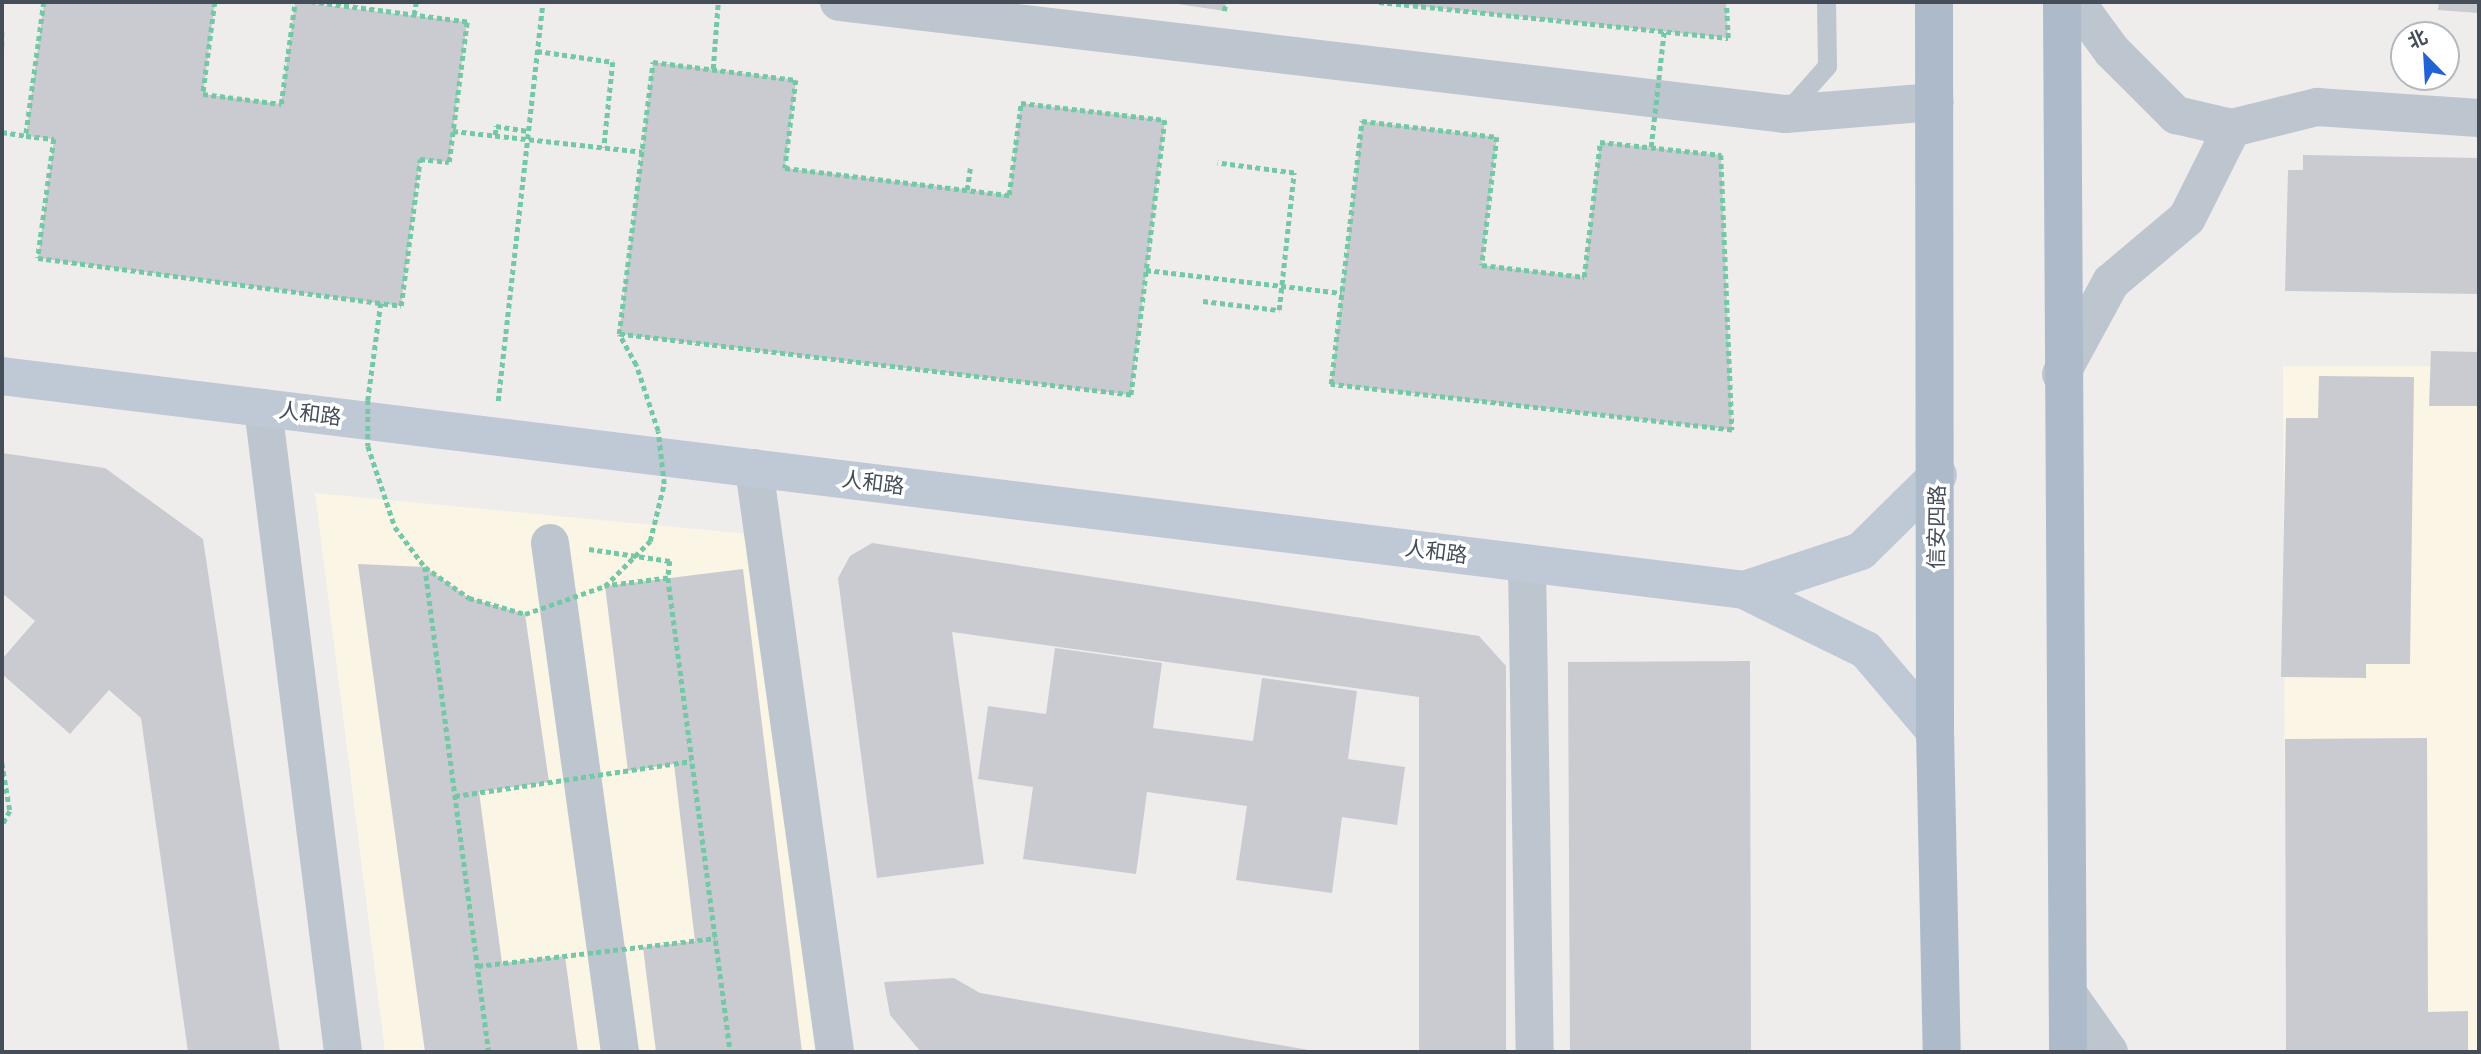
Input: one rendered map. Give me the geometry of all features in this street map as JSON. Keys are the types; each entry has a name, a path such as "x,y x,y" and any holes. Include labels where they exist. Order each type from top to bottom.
{"main road":[{"name":"信安四路","path":"1934,2 1938,475 1935,731 1942,1052"},
{"path":"2062,2 2061,374 2068,1052"}],"street":[{"path":"839,2 1785,114 1935,102"},
{"path":"2076,2 2112,51 2176,115 2232,128 2317,107 2479,118"},
{"path":"2061,374 2111,282 2187,218 2232,128"},
{"name":"人和路","path":"2,376 1744,590"},
{"path":"263,408 343,1052"},
{"path":"754,468 835,1052"},
{"path":"1744,590 1861,551 1938,475"},
{"path":"550,543 620,1052"},
{"path":"1527,564 1535,1052"},
{"path":"1744,590 1866,650 1935,731"},
{"path":"2068,994 2109,1052"}],"lane":[{"path":"1785,114 1827,66 1825,2"}],"path":[{"path":"26,136 44,2"},
{"path":"215,2 203,94 281,104 295,2"},
{"path":"2,131 54,139 38,258 401,306 421,159 449,162 467,22 312,2"},
{"path":"414,15 416,2"},
{"path":"494,437 543,2"},
{"path":"713,69 718,2"},
{"path":"1379,2 1728,38 1726,2"},
{"path":"1651,147 1664,31"},
{"path":"2,32 2,48"},
{"path":"537,51 613,62 604,148"},
{"path":"605,586 650,541 664,484 657,431 636,365 620,334 653,62 796,79 785,168 1009,195 1021,103 1165,120 1130,396 620,334"},
{"path":"1362,121 1497,137 1482,265 1584,277 1600,142 1721,155 1732,430 1331,384 1342,293 1362,121"},
{"path":"495,135 496,126 528,131"},
{"path":"453,131 642,152"},
{"path":"1203,301 1279,310 1294,173 1218,163"},
{"path":"967,190 970,168"},
{"path":"1146,270 1342,293"},
{"path":"381,303 368,400 368,446 395,527 425,567 469,598 525,614 605,586 668,578"},
{"path":"550,543 670,561 668,578 730,1052"},
{"path":"425,567 489,1052"},
{"path":"455,796 691,761"},
{"path":"2,763 10,811 2,826"},
{"path":"478,966 715,939"}],"shaded area":[{"path":"2283,366 2479,366 2479,1052 2286,1052"},
{"path":"315,493 749,534 815,1052 385,1052"}],"building":[{"path":"44,2 215,2 203,94 281,104 295,2 467,22 449,162 420,159 401,306 38,258 54,139 26,136"},
{"path":"1164,2 1226,2 1225,11"},
{"path":"1397,2 1726,2 1728,38 1397,4"},
{"path":"2439,2 2479,2 2479,13 2438,10"},
{"path":"653,62 796,80 785,168 1009,195 1021,103 1165,120 1131,395 619,334"},
{"path":"1362,121 1497,137 1482,265 1584,277 1600,142 1721,155 1732,430 1331,384"},
{"path":"2303,155 2479,158 2479,294 2285,291 2288,170 2303,170"},
{"path":"2431,351 2479,352 2479,406 2429,406"},
{"path":"2319,376 2414,377 2410,664 2366,664 2366,678 2281,677 2286,418 2318,418"},
{"path":"2,453 105,468 203,539 280,1052 188,1052 141,718 109,690 70,734 2,674 2,659 35,621 2,593"},
{"path":"872,543 1479,636 1506,666 1506,1052 1419,1052 1419,697 952,632 984,864 877,878 838,578 850,556"},
{"path":"358,564 425,567 469,598 525,614 549,782 479,792 502,963 565,956 578,1052 425,1052"},
{"path":"743,569 802,1052 656,1052 643,947 695,941 674,764 628,771 605,586"},
{"path":"1055,648 1162,663 1153,728 1253,741 1262,678 1357,691 1348,759 1405,767 1397,825 1342,817 1332,893 1236,880 1247,806 1147,792 1136,874 1023,859 1033,787 978,779 988,706 1046,714"},
{"path":"1750,661 1751,1052 1570,1052 1568,662"},
{"path":"2427,738 2428,1012 2468,1011 2468,1052 2286,1052 2285,739"},
{"path":"954,978 980,993 1320,1052 921,1052 890,1015 884,982"}]}
